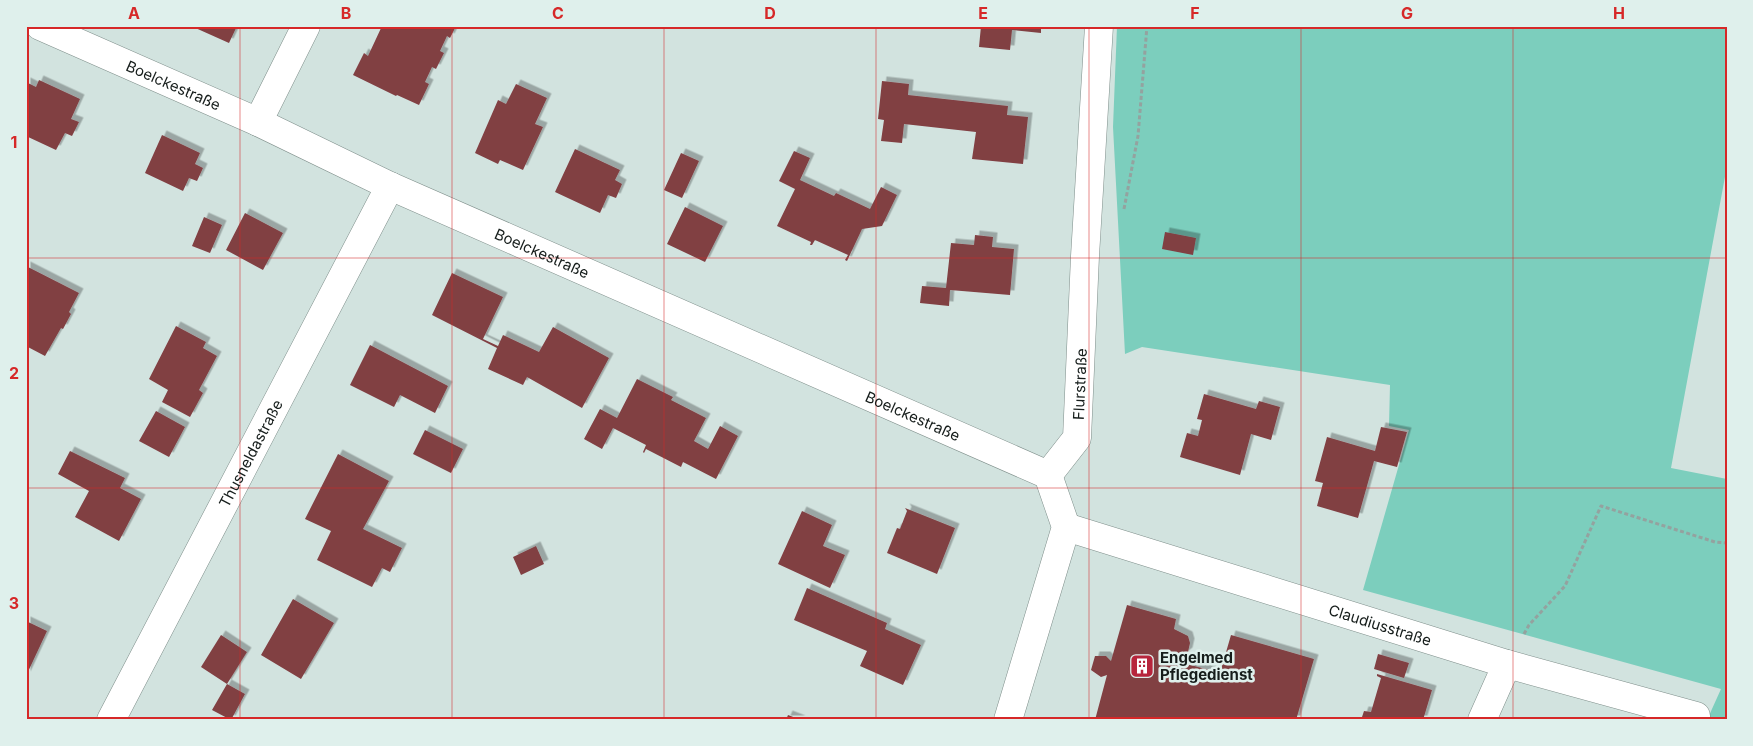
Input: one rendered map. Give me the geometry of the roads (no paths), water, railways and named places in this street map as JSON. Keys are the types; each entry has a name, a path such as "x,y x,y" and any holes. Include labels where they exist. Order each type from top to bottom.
{"street":[{"name":"Boelckestraße","path":"40,26 258,122 390,186 1048,475"},
{"path":"258,122 306,26"},
{"name":"Flurstraße","path":"1048,475 1078,438 1085,256 1099,26"},
{"name":"Thusneldastraße","path":"111,720 390,186"},
{"path":"1008,720 1066,527 1048,475"},
{"name":"Claudiusstraße","path":"1066,527 1507,664 1696,716"},
{"path":"1482,720 1507,664"}],"place":[{"name":"Engelmed Pflegedienst","path":"1142,666"}]}
